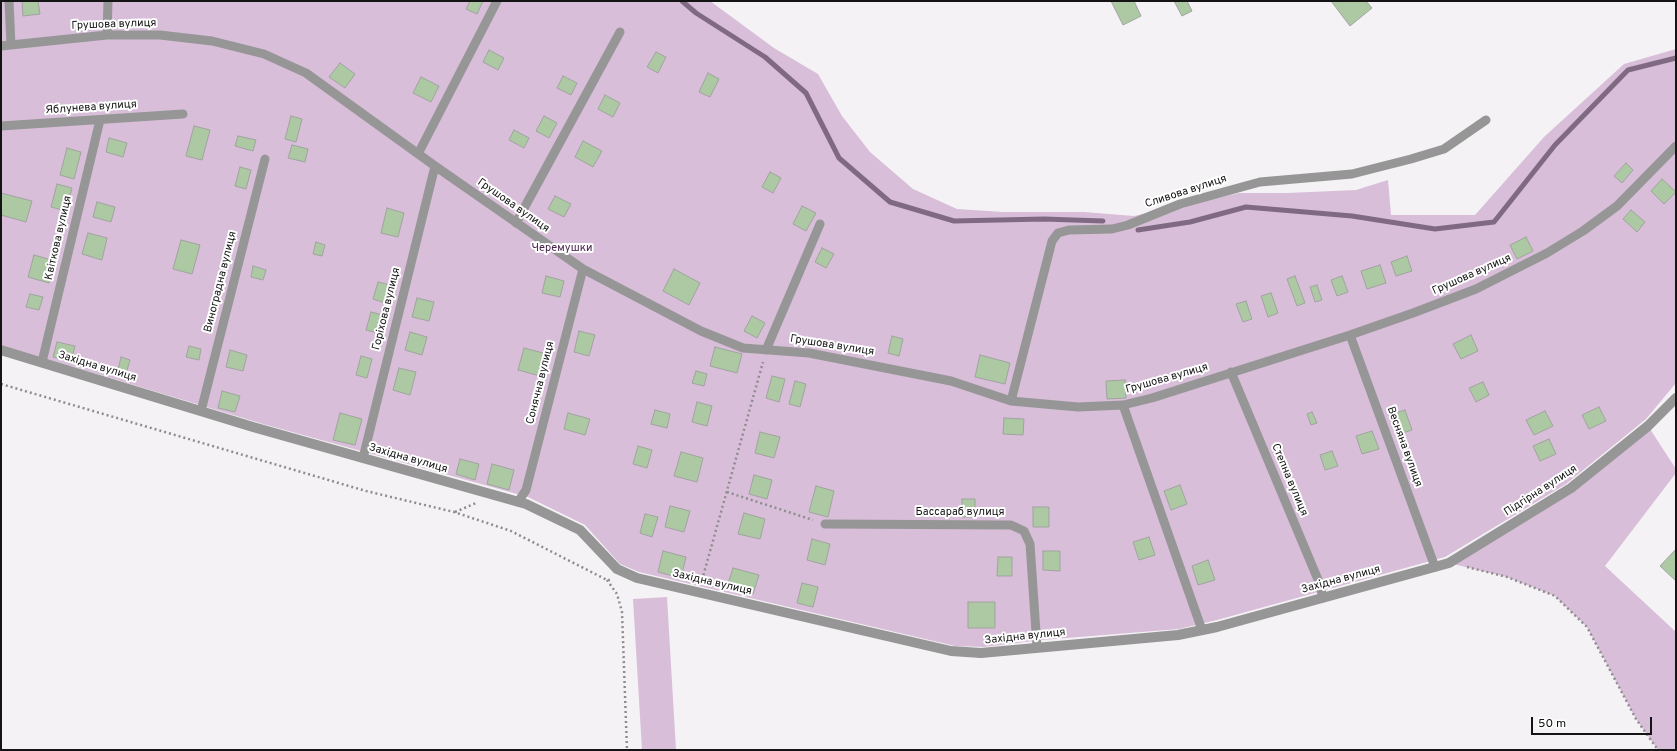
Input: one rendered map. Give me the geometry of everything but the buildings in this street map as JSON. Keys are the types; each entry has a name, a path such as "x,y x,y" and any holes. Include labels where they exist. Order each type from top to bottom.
{"street":[{"name":"Західна вулиця","path":"1,350 202,411 518,502 580,530 617,569 637,578 951,651 981,653 1178,635 1323,598 1449,563"},
{"name":"Підгірна вулиця","path":"1449,563 1571,488 1648,426 1676,398"}],"lane":[{"path":"9,1 11,45"},
{"path":"107,35 108,1"},
{"path":"418,154 497,1"},
{"path":"516,223 620,32"},
{"name":"Грушова вулиця","path":"1,46 107,35 160,35 212,41 264,54 306,73 418,154 583,269 702,331 743,348 810,352 951,380 1011,401 1078,407 1123,405 1152,398 1350,335 1476,289 1547,253 1583,231 1617,206 1676,146"},
{"name":"Яблунева вулиця","path":"1,126 183,114"},
{"name":"Квіткова вулиця","path":"42,362 100,120"},
{"name":"Сливова вулиця","path":"1011,401 1052,241 1058,233 1069,230 1112,229 1128,225 1180,204 1260,182 1352,174 1411,159 1444,149 1486,120"},
{"name":"Виноградна вулиця","path":"202,411 265,159"},
{"name":"Горіхова вулиця","path":"362,458 435,166"},
{"path":"766,350 820,224"},
{"name":"Сонячна вулиця","path":"518,502 526,490 583,269"},
{"name":"Весняна вулиця","path":"1350,335 1435,567"},
{"name":"Степна вулиця","path":"1231,372 1319,582 1323,598"},
{"path":"1123,405 1202,630"},
{"name":"Бассараб вулиця","path":"825,524 1011,525 1024,531 1030,544 1038,647"}],"path":[{"path":"698,592 766,350"},
{"path":"1,384 366,491 454,512 511,531 607,580 617,594 622,612 627,750"},
{"path":"726,492 825,524"},
{"path":"1449,563 1508,577 1555,596 1587,627 1636,719 1658,750"},
{"path":"607,580 614,579"}],"green space":[{"name":"Черемушки","path":"1,1 710,1 774,48 818,74 842,116 870,152 913,189 957,209 1003,212 1084,212 1134,216 1239,193 1288,193 1356,190 1388,180 1391,215 1475,215 1544,137 1624,64 1676,49 1676,383 1646,419 1566,484 1445,557 1217,620 1179,629 1042,640 984,647 955,646 639,572 620,564 585,525 528,497 263,424 1,345"},
{"path":"1648,426 1676,469 1676,473 1605,566 1676,632 1676,750 1658,750 1636,719 1587,627 1555,596 1507,577 1449,563 1571,488"},
{"path":"667,597 676,750 642,750 633,599"}],"waterway":[{"path":"682,1 696,13 765,57 806,93 839,158 890,202 954,221 1044,219 1103,221"},
{"path":"1138,230 1190,222 1246,207 1352,216 1435,229 1494,222 1555,145 1628,70 1676,58"}]}
